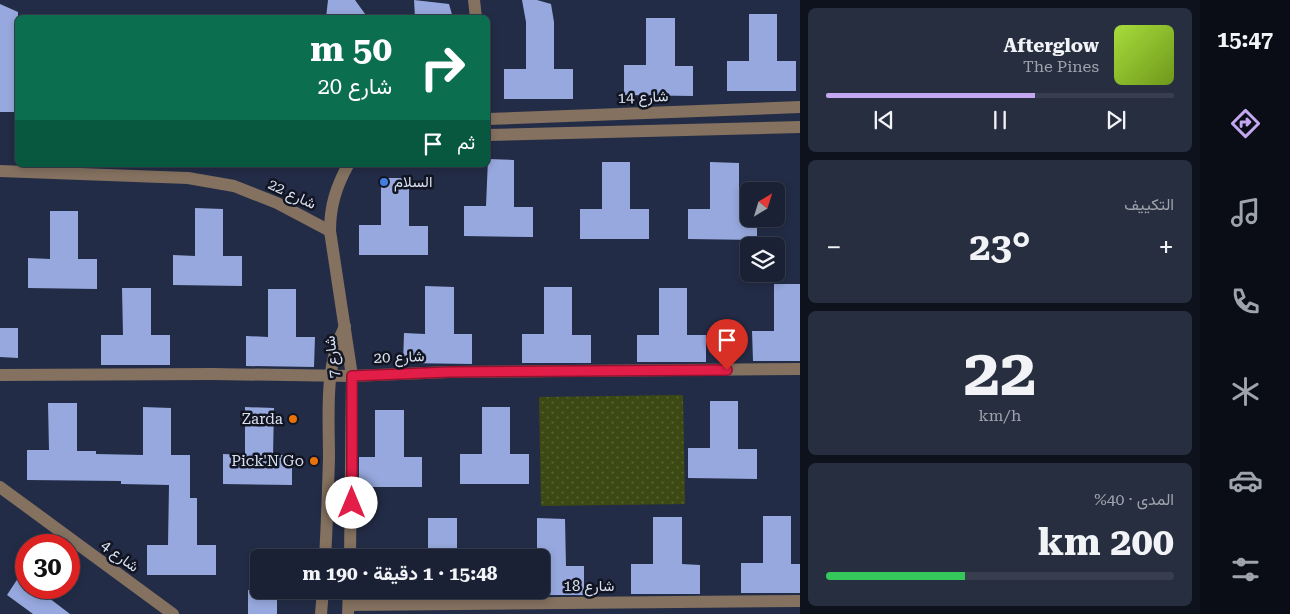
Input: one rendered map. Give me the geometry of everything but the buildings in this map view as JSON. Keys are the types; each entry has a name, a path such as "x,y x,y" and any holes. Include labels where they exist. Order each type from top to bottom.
{"street":[{"path":"474,0 476,15"},
{"name":"شارع 14","path":"490,119 800,107"},
{"path":"490,135 800,127"},
{"path":"345,326 330,231 333,199 347,167"},
{"name":"شارع 22","path":"0,171 188,178 234,186 277,203 330,231"},
{"name":"شارع 7","path":"325,549 330,375 334,350 345,326"},
{"name":"شارع 7","path":"345,326 352,376 350,549"},
{"name":"شارع 20","path":"0,375 352,376 458,372 800,370"},
{"name":"شارع 4","path":"0,487 173,614"},
{"path":"321,614 322,599"},
{"name":"شارع 18","path":"348,609 800,601"}],"green space":[{"path":"683,395 685,504 541,506 539,397"}],"place":[{"name":"السلام","path":"384,182"},
{"name":"Zarda","path":"293,419"},
{"name":"Pick'N Go","path":"314,461"}],"route":[{"path":"352,503 352,376 449,372 727,370"}]}
